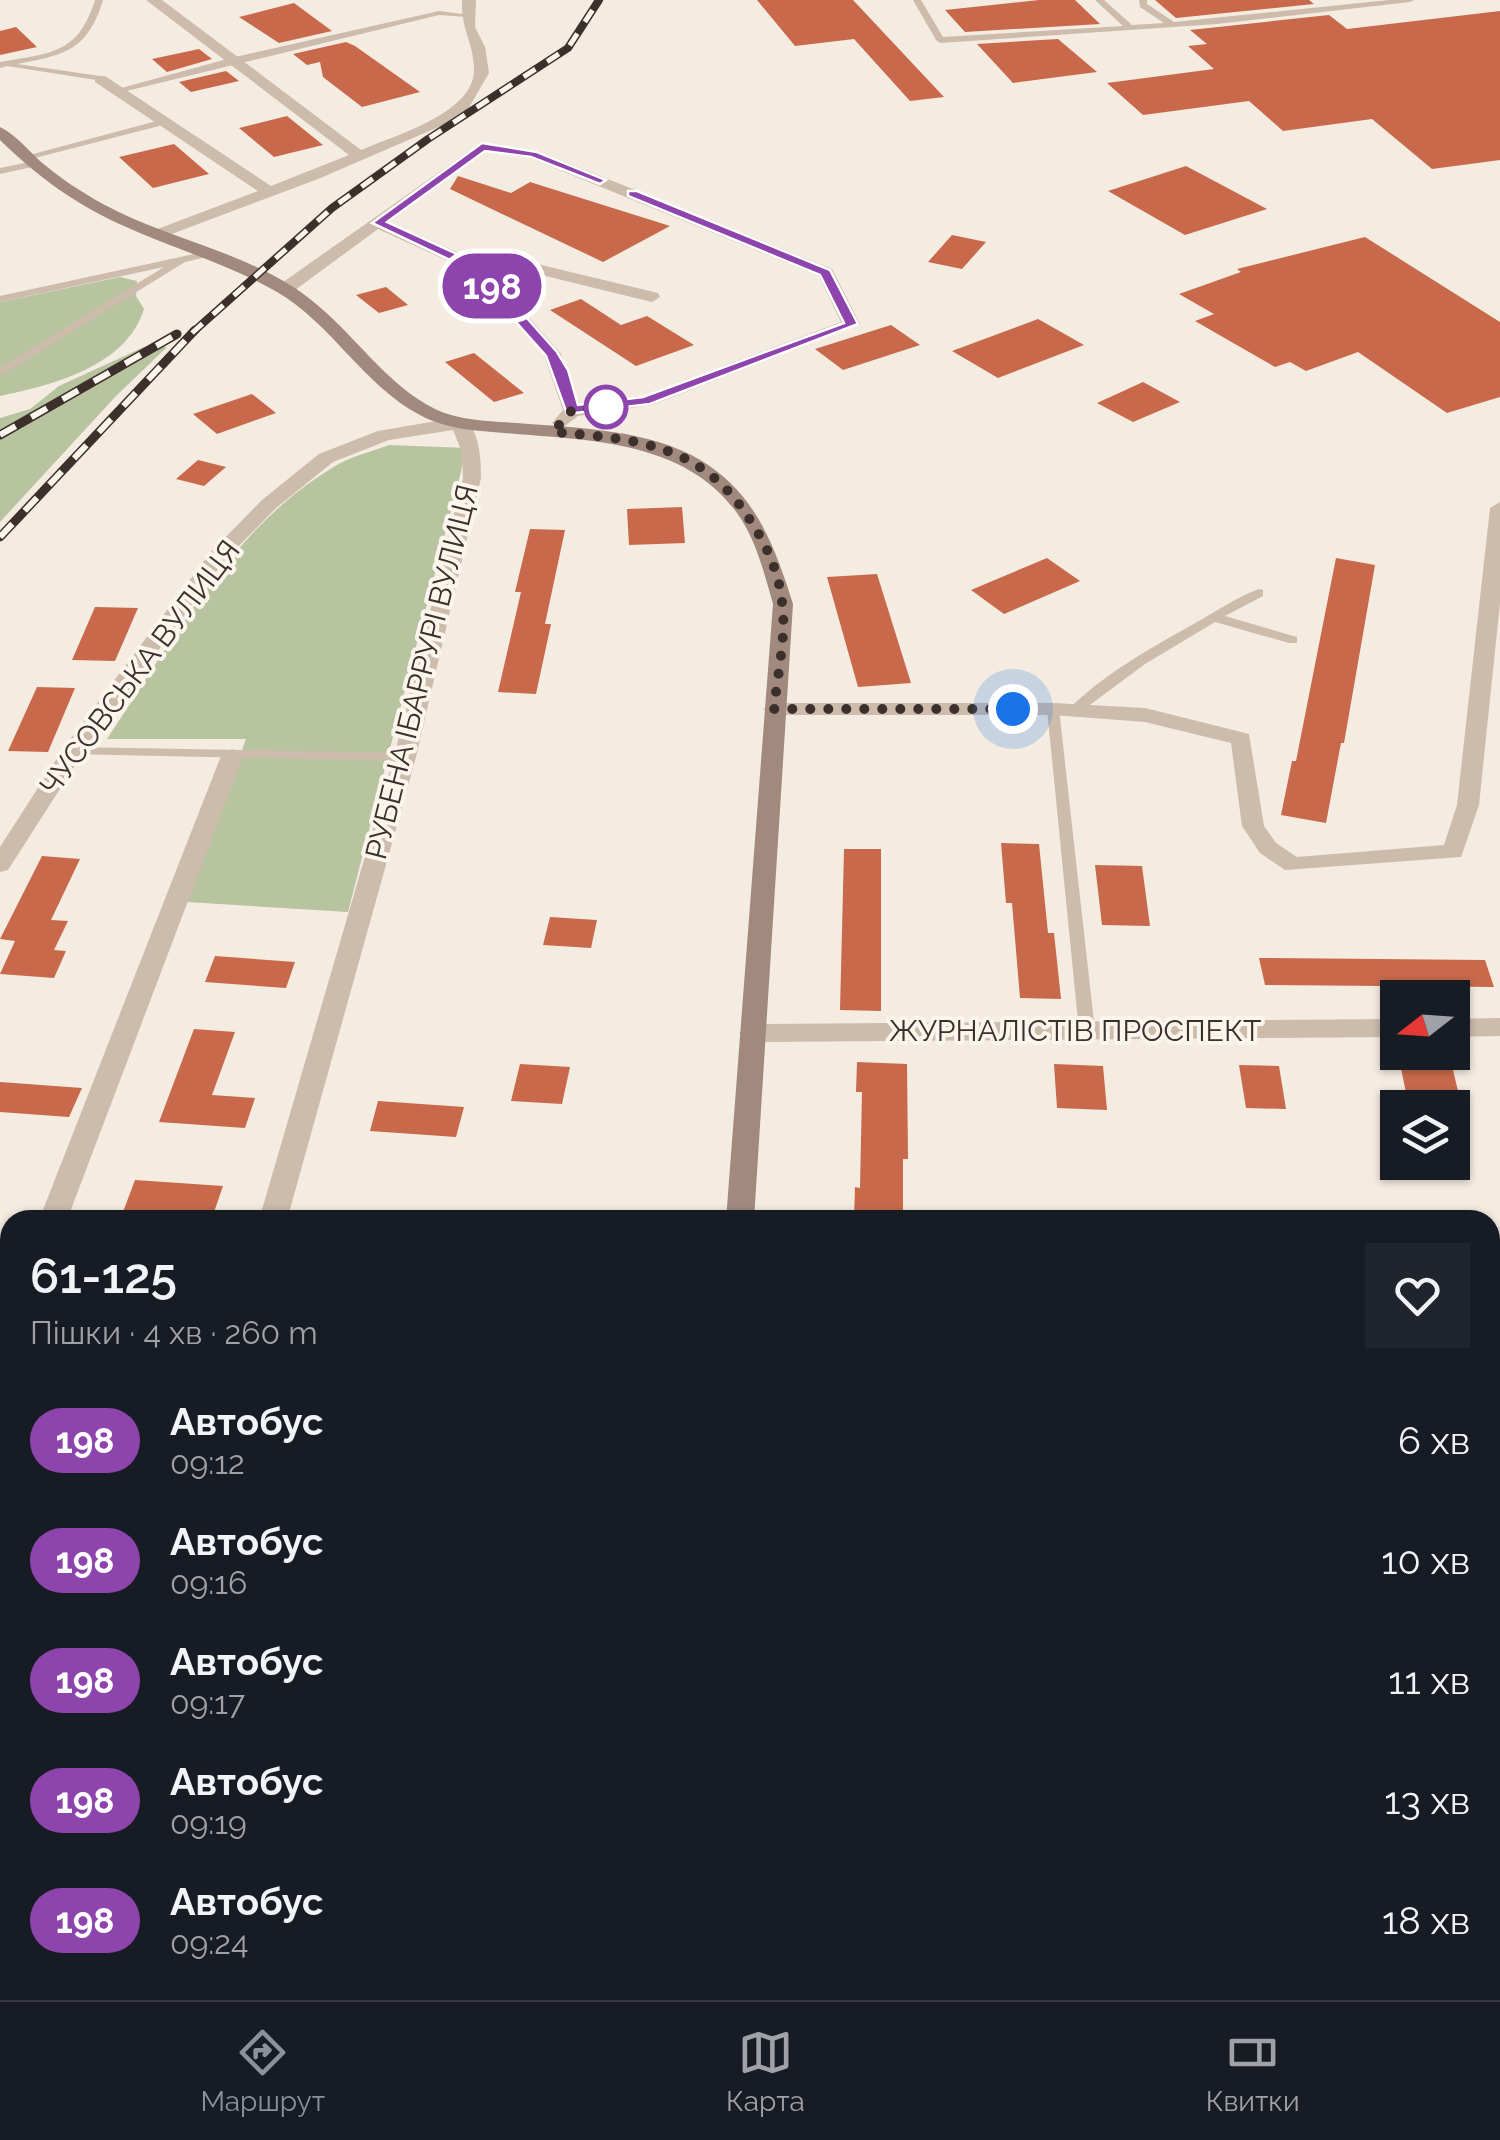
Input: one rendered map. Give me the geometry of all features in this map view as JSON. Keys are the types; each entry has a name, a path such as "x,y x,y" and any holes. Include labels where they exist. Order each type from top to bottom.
{"main road":[{"path":"0,132 30,161 77,196 284,289 425,411 460,423 659,446 695,462 733,493 758,531 774,568 783,604 741,1210"}],"street":[{"path":"153,0 360,156"},
{"path":"160,233 360,156 458,113 482,73 467,7"},
{"path":"100,79 268,191"},
{"path":"284,289 482,147 533,154 826,273 851,324 646,401 572,410 553,432"},
{"path":"378,223 474,266 533,268 652,296"},
{"path":"474,266 552,354 561,370 572,410"},
{"name":"ЧУСОВСЬКА ВУЛИЦЯ","path":"0,865 73,751 217,557 269,504 326,458 386,435 460,423"},
{"name":"РУБЕНА ІБАРРУРІ ВУЛИЦЯ","path":"276,1210 405,757 472,478 471,452 460,423"},
{"path":"774,709 1063,710 1146,715 1240,738 1254,826 1268,848 1294,865 1454,852 1468,804 1500,508"},
{"path":"57,1210 232,756"},
{"path":"1470,1028 1500,1027"},
{"name":"ЖУРНАЛІСТІВ ПРОСПЕКТ","path":"752,1033 1380,1028"}],"lane":[{"path":"1,65 58,52 80,41 93,28 99,0"},
{"path":"917,0 940,40 1130,28 1410,0"},
{"path":"1099,0 1130,28"},
{"path":"1143,0 1143,5 1170,24"},
{"path":"118,90 467,7"},
{"path":"1,65 100,79"},
{"path":"0,172 164,122"},
{"path":"0,299 208,254"},
{"path":"0,373 180,260"},
{"path":"1086,1031 1063,710 1122,670 1259,593"},
{"path":"1213,617 1293,640"},
{"path":"73,751 405,757"}],"green space":[{"path":"120,277 137,281 136,296 144,309 121,346 64,379 0,396 0,302"},
{"path":"144,347 167,347 116,396 0,522 0,418 30,409 59,386"},
{"path":"389,445 467,448 348,912 187,902 246,739 107,739 205,591 263,523 332,468"}],"building":[{"path":"757,0 853,0 944,97 910,101 854,39 795,46"},
{"path":"1075,0 1100,24 965,32 945,10"},
{"path":"1155,0 1309,0 1314,4 1176,18"},
{"path":"294,3 332,31 279,43 239,17"},
{"path":"1500,11 1500,160 1432,169 1372,119 1283,131 1249,101 1143,115 1107,83 1214,69 1188,46 1207,44 1190,30 1329,15 1347,29"},
{"path":"16,27 37,47 0,55 0,31"},
{"path":"1058,39 1097,72 1013,83 977,44"},
{"path":"346,42 420,92 362,107 323,77 320,62 307,65 293,54"},
{"path":"199,49 212,59 167,72 152,59"},
{"path":"226,71 239,81 191,92 179,82"},
{"path":"287,116 323,145 274,157 239,128"},
{"path":"174,144 209,174 153,188 119,157"},
{"path":"1186,166 1267,209 1185,235 1108,191"},
{"path":"458,176 511,193 530,182 670,226 603,262 450,189"},
{"path":"952,235 986,242 962,269 928,262"},
{"path":"1365,237 1500,322 1500,397 1447,413 1358,352 1306,371 1290,362 1275,367 1195,321 1214,314 1179,294 1241,272 1237,269"},
{"path":"386,287 408,305 379,313 356,295"},
{"path":"581,299 621,325 647,316 694,345 636,366 550,310"},
{"path":"1038,319 1084,345 998,378 952,351"},
{"path":"891,325 920,345 843,370 815,349"},
{"path":"474,353 524,393 494,402 445,362"},
{"path":"1143,382 1180,402 1133,422 1097,403"},
{"path":"252,394 276,413 217,434 193,414"},
{"path":"198,460 226,467 204,486 176,479"},
{"path":"682,507 685,543 629,545 627,509"},
{"path":"530,529 565,530 545,624 551,624 536,694 498,692 521,592 515,592"},
{"path":"1047,558 1080,581 1004,614 971,590"},
{"path":"1336,558 1375,565 1326,823 1281,815 1292,761 1296,761"},
{"path":"877,574 911,683 858,687 827,577"},
{"path":"95,607 138,608 115,661 72,660"},
{"path":"37,687 75,688 48,752 8,751"},
{"path":"1001,843 1039,844 1048,933 1054,933 1061,999 1020,998 1012,903 1006,903"},
{"path":"844,849 881,849 881,1011 840,1010"},
{"path":"42,856 80,859 51,920 68,921 54,950 66,951 54,978 0,974 15,941 0,939"},
{"path":"1095,865 1142,866 1150,926 1102,925"},
{"path":"550,917 597,920 591,948 543,945"},
{"path":"215,956 295,962 286,988 205,982"},
{"path":"1259,958 1485,960 1494,987 1470,987 1470,980 1380,980 1380,986 1265,985"},
{"path":"194,1029 235,1032 212,1095 255,1098 245,1128 159,1122"},
{"path":"857,1062 907,1064 908,1159 903,1159 903,1210 854,1210 855,1187 860,1188 862,1092 856,1092"},
{"path":"520,1064 570,1067 562,1104 511,1101"},
{"path":"1054,1064 1103,1066 1107,1110 1057,1108"},
{"path":"1239,1065 1279,1066 1286,1109 1246,1108"},
{"path":"1401,1070 1453,1070 1458,1090 1405,1090"},
{"path":"0,1082 82,1088 69,1117 0,1112"},
{"path":"378,1101 464,1107 456,1137 370,1131"},
{"path":"135,1180 223,1186 215,1210 124,1210"}],"railway":[{"path":"193,332 332,208 428,139 568,48 599,0"},
{"path":"0,537 193,332"},
{"path":"0,435 177,334"}],"bus line":[{"name":"198","path":"600,180 533,154 482,147 378,223 474,266 552,354 561,370 572,410 646,401 851,324 826,273 633,194"}],"route":[{"path":"606,407 572,410 553,432 659,446 695,462 733,493 758,531 774,568 783,604 774,709 1013,709"}]}
